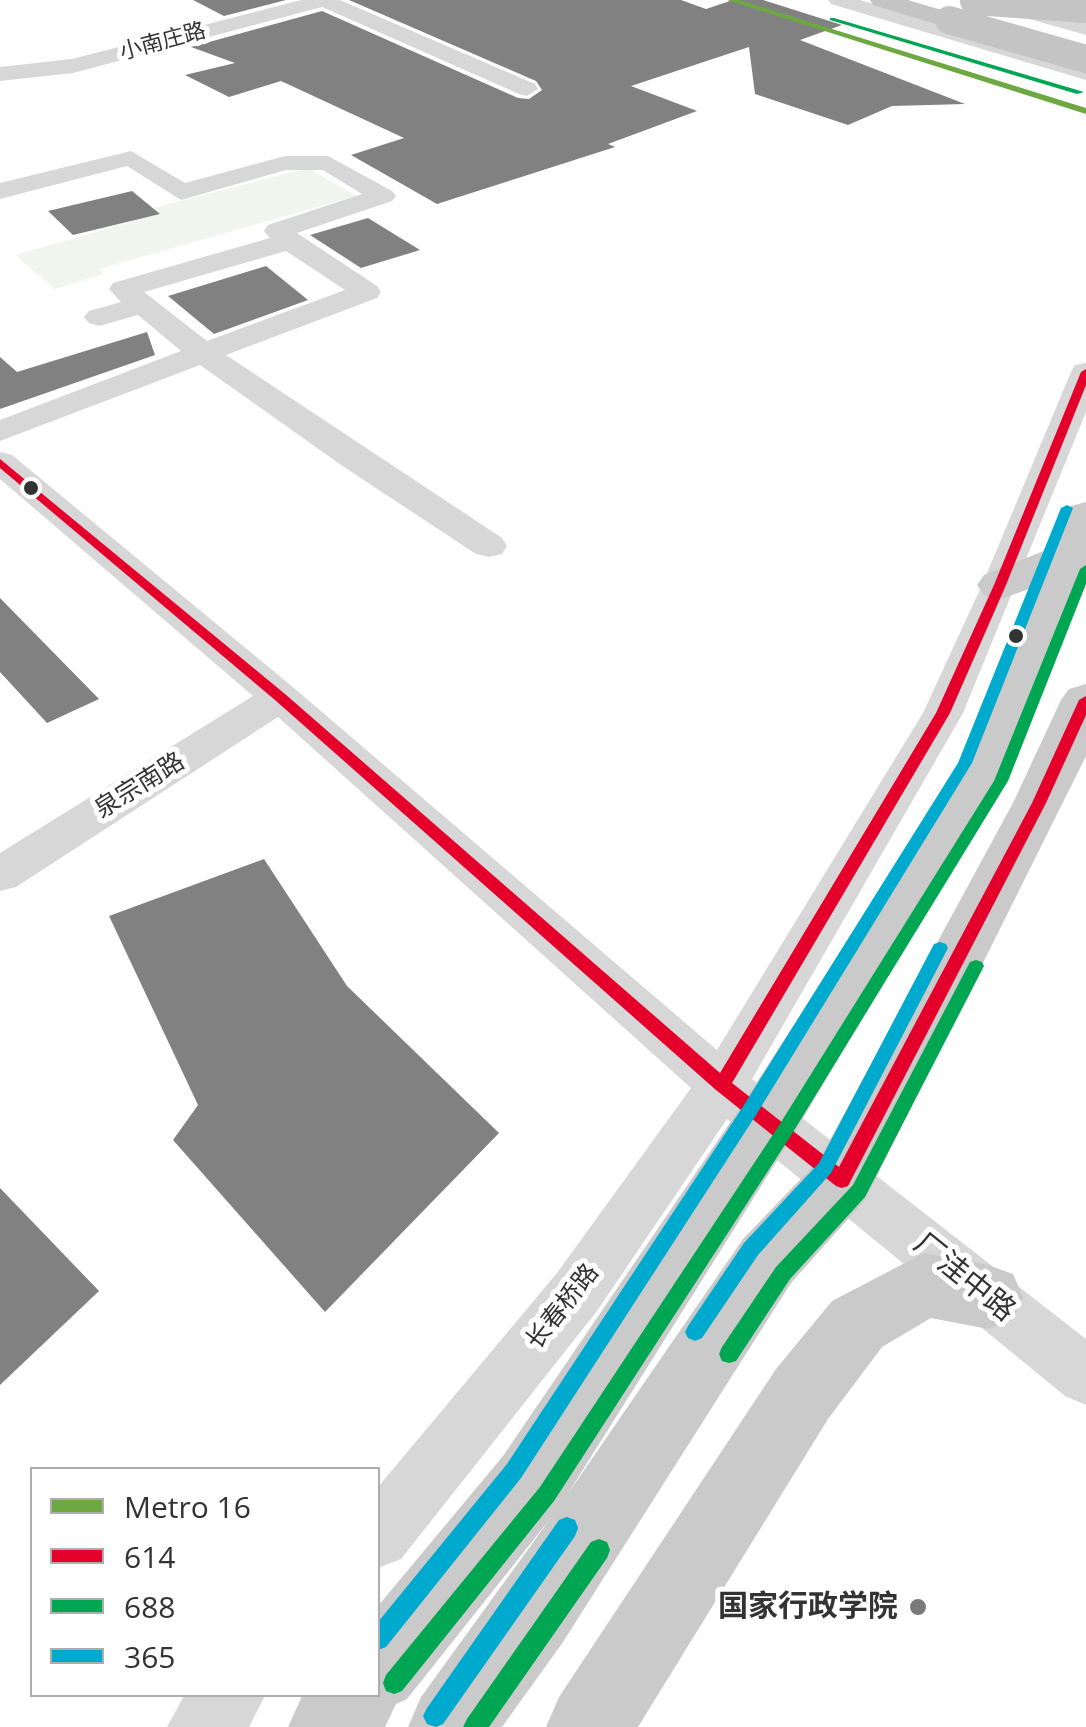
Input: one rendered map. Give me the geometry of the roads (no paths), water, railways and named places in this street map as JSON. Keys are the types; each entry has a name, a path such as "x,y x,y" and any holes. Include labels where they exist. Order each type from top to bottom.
{"highway":[{"path":"882,0 967,8 1086,7"},
{"path":"919,0 967,8 1085,52"}],"main road":[{"path":"1000,585 1079,535"},
{"name":"长春桥路","path":"380,1668 530,1482 744,1103 983,772 1079,535"},
{"path":"451,1727 534,1613 766,1261 842,1180 1038,804 1086,700"},
{"path":"589,1727 802,1394 858,1324 924,1286 988,1297"},
{"path":"331,1727 356,1697"}],"street":[{"path":"324,0 527,89"},
{"name":"小南庄路","path":"0,74 73,66 324,0"},
{"path":"838,0 1028,56 1085,52"},
{"path":"995,0 1086,7"},
{"path":"967,8 1050,18 1085,52"},
{"path":"0,191 131,158 181,192 285,163 328,163 382,196 278,231 367,292 0,430"},
{"path":"0,205 144,168"},
{"path":"290,240 123,289 203,353 489,546"},
{"path":"100,317 143,305"},
{"name":"长春桥路","path":"380,1534 577,1292 744,1103 943,713 1000,585 1086,372"},
{"path":"0,462 233,374"},
{"name":"厂洼中路","path":"0,462 280,697 744,1103 1086,1376"},
{"name":"泉宗南路","path":"0,875 280,697"},
{"path":"202,1727 229,1697"}],"metro line":[{"name":"16","path":"731,0 1086,111"}],"place":[{"name":"国家行政学院","path":"918,1607"}]}
